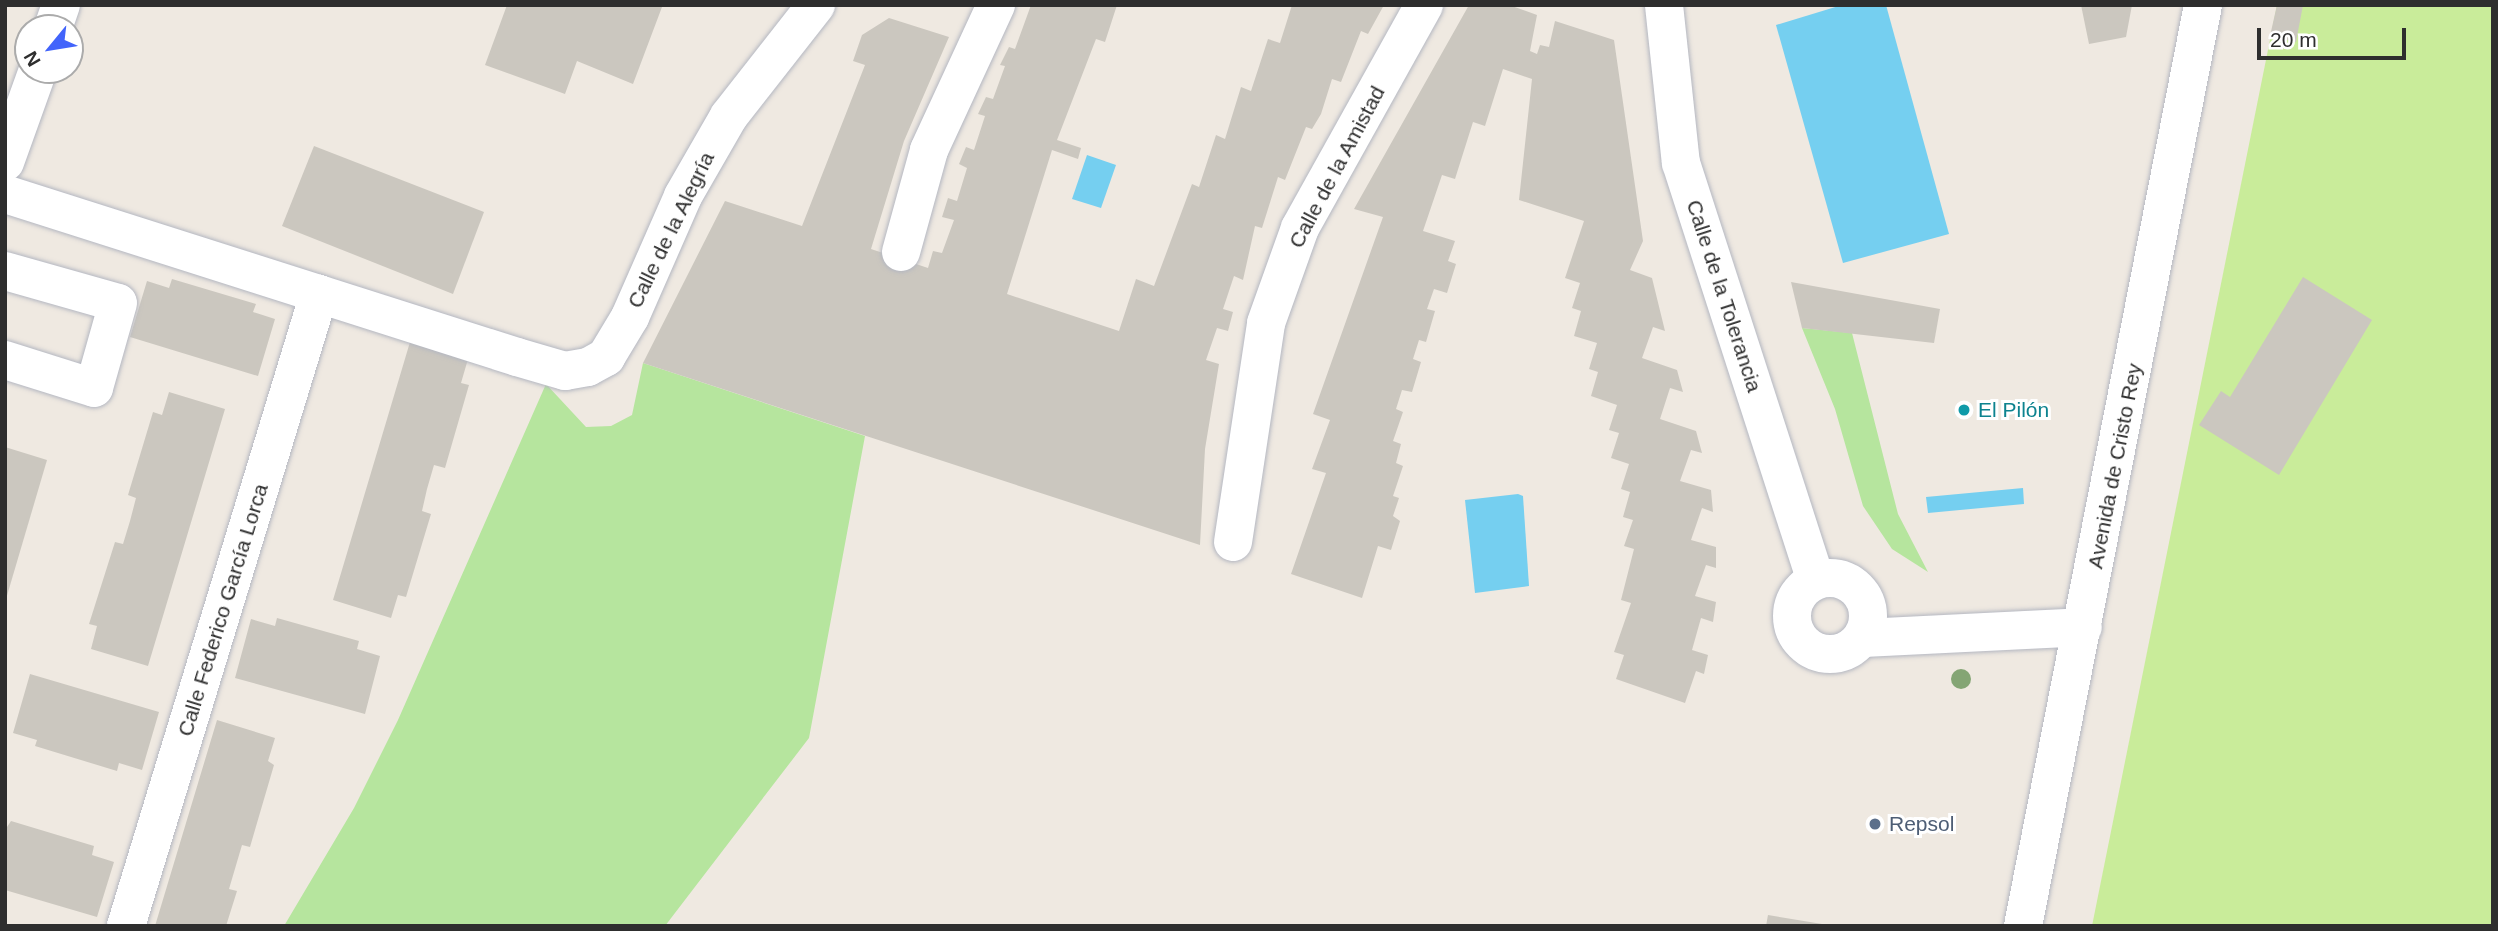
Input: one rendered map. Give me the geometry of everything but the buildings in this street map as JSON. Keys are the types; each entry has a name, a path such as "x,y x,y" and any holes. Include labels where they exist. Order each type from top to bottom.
{"street":[{"name":"Calle de la Alegría","path":"319,294 565,371 606,357 683,196 729,116 816,5"},
{"path":"901,252 929,150 996,5"},
{"name":"Calle de la Amistad","path":"1233,542 1248,425 1275,300 1300,228 1424,5"},
{"name":"Calle de la Tolerancia","path":"1664,5 1681,163 1816,580"},
{"name":"Avenida de Cristo Rey","path":"2023,926 2203,5"},
{"path":"5,162 33,84"},
{"path":"5,194 319,294"},
{"path":"5,271 118,303 94,388 5,360"},
{"name":"Calle Federico García Lorca","path":"126,926 319,294"},
{"path":"1912,632 1840,578 1816,580 1800,592 1792,610 1801,641 1831,654 1861,638 1912,632 2083,627"},
{"path":"1860,592 1868,617 1861,638"}],"green space":[{"path":"2277,5 2493,5 2493,926 2092,926"},
{"path":"1802,328 1852,333 1898,514 1928,572 1892,549 1863,506 1835,409"},
{"path":"643,363 865,436 809,738 665,926 284,926 354,808 398,720 546,384 586,427 611,426 632,415"}],"water":[{"path":"1842,5 1886,5 1949,234 1843,263 1776,25"},
{"path":"1087,155 1116,165 1101,208 1072,199"},
{"path":"2023,488 2024,504 1928,513 1926,497"},
{"path":"1518,494 1523,496 1529,586 1475,593 1465,500"}],"place":[{"name":"El Pilón","path":"1964,410"},
{"name":"Repsol","path":"1875,824"}]}
